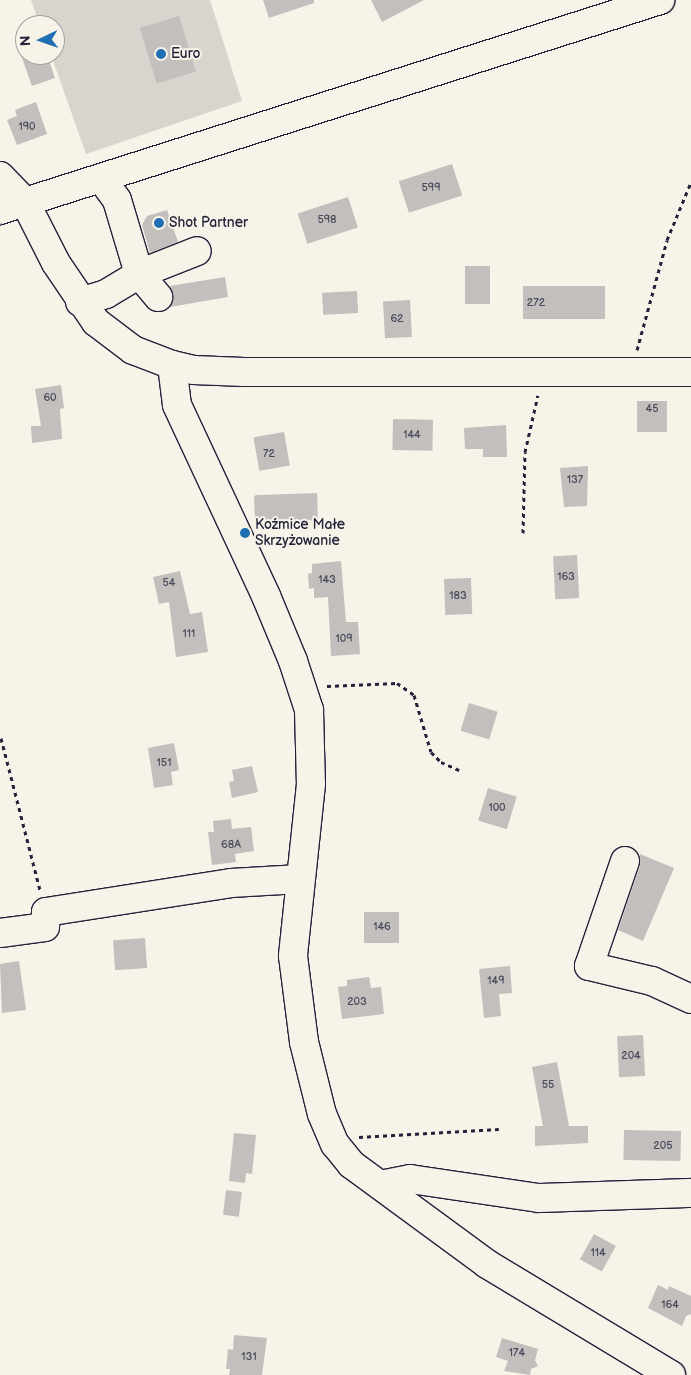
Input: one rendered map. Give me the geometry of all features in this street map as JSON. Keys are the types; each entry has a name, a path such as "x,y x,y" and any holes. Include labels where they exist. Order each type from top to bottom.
{"street":[{"path":"12,206 660,0"},
{"path":"0,176 12,206 96,322 132,350 172,365 193,370 244,372 691,372"},
{"path":"102,178 117,200 139,274 158,297"},
{"path":"80,302 106,294 139,274 197,251"},
{"path":"172,365 177,405 262,588 304,688 312,730 312,758 293,956 296,993 313,1081 334,1144 351,1164 487,1264 671,1375"},
{"path":"624,861 589,966 652,980 691,999"},
{"path":"0,933 45,927 46,912 231,883 300,879"},
{"path":"380,1185 410,1179 539,1198 691,1193"}],"path":[{"path":"631,372 667,240 691,182"},
{"path":"523,533 525,452 543,373"},
{"path":"304,688 397,683 414,696 431,752 441,762 459,770"},
{"path":"1,738 46,912"},
{"path":"334,1144 357,1138 498,1129"}],"shaded area":[{"path":"31,0 210,0 242,101 86,154 55,65 65,65 65,15 36,15"}],"building":[{"path":"263,0 314,0 314,3 269,18"},
{"path":"371,0 424,0 382,22"},
{"path":"179,16 196,71 157,83 140,28"},
{"path":"25,65 50,65 55,78 32,86"},
{"path":"36,102 47,134 17,145 7,120 17,116 15,110"},
{"path":"452,164 462,195 409,213 399,181"},
{"path":"348,197 358,227 307,244 298,213"},
{"path":"167,210 178,242 150,253 142,225 147,216"},
{"path":"465,266 490,266 490,304 465,304"},
{"path":"225,277 228,297 170,307 173,295 170,286"},
{"path":"523,286 605,286 605,319 523,319"},
{"path":"357,291 358,313 323,315 322,293"},
{"path":"410,300 412,337 385,338 383,301"},
{"path":"61,385 64,408 60,409 62,439 32,443 31,426 41,426 35,389"},
{"path":"637,401 667,401 667,432 637,432"},
{"path":"393,419 433,420 432,451 392,450"},
{"path":"506,425 507,457 483,457 483,449 465,449 464,428"},
{"path":"284,432 290,465 259,471 253,437"},
{"path":"588,466 587,506 564,507 560,468"},
{"path":"317,493 318,520 255,522 254,495"},
{"path":"577,555 579,598 555,599 553,556"},
{"path":"341,561 346,622 358,622 360,654 331,656 328,597 314,598 314,588 309,589 308,574 312,573 312,564"},
{"path":"180,571 190,614 202,612 208,652 176,657 169,602 159,604 153,577"},
{"path":"471,578 472,614 445,615 444,579"},
{"path":"469,703 498,712 489,740 461,731"},
{"path":"174,743 179,770 171,772 173,785 154,788 148,748"},
{"path":"252,766 258,792 232,798 229,782 234,781 232,770"},
{"path":"488,788 517,797 507,829 478,821"},
{"path":"231,819 232,829 251,827 254,851 235,854 236,862 212,865 208,832 214,832 213,821"},
{"path":"640,854 674,868 643,941 618,930 640,866"},
{"path":"364,912 399,912 399,943 364,943"},
{"path":"145,938 147,968 115,970 113,940"},
{"path":"19,961 26,1010 2,1013 0,964"},
{"path":"510,966 512,993 499,994 501,1016 484,1018 479,969"},
{"path":"369,977 371,988 381,987 384,1014 342,1019 338,987 347,986 347,980"},
{"path":"643,1035 645,1076 619,1077 617,1036"},
{"path":"557,1062 569,1126 588,1126 588,1143 535,1146 535,1126 543,1126 532,1067"},
{"path":"624,1130 681,1131 680,1161 623,1160"},
{"path":"234,1133 256,1135 252,1174 246,1173 245,1183 229,1181"},
{"path":"226,1190 242,1192 239,1217 223,1215"},
{"path":"594,1234 616,1246 602,1271 580,1259"},
{"path":"658,1285 668,1290 669,1286 691,1296 691,1314 686,1316 682,1326 648,1308"},
{"path":"234,1335 267,1338 262,1375 229,1375 230,1369 226,1369 228,1349 233,1350"},
{"path":"502,1338 538,1349 535,1360 538,1366 531,1369 530,1375 504,1371 508,1361 496,1357"}],"place":[{"name":"Euro","path":"161,54"},
{"name":"Shot Partner","path":"159,223"},
{"name":"Koźmice Małe Skrzyżowanie","path":"245,533"}]}
